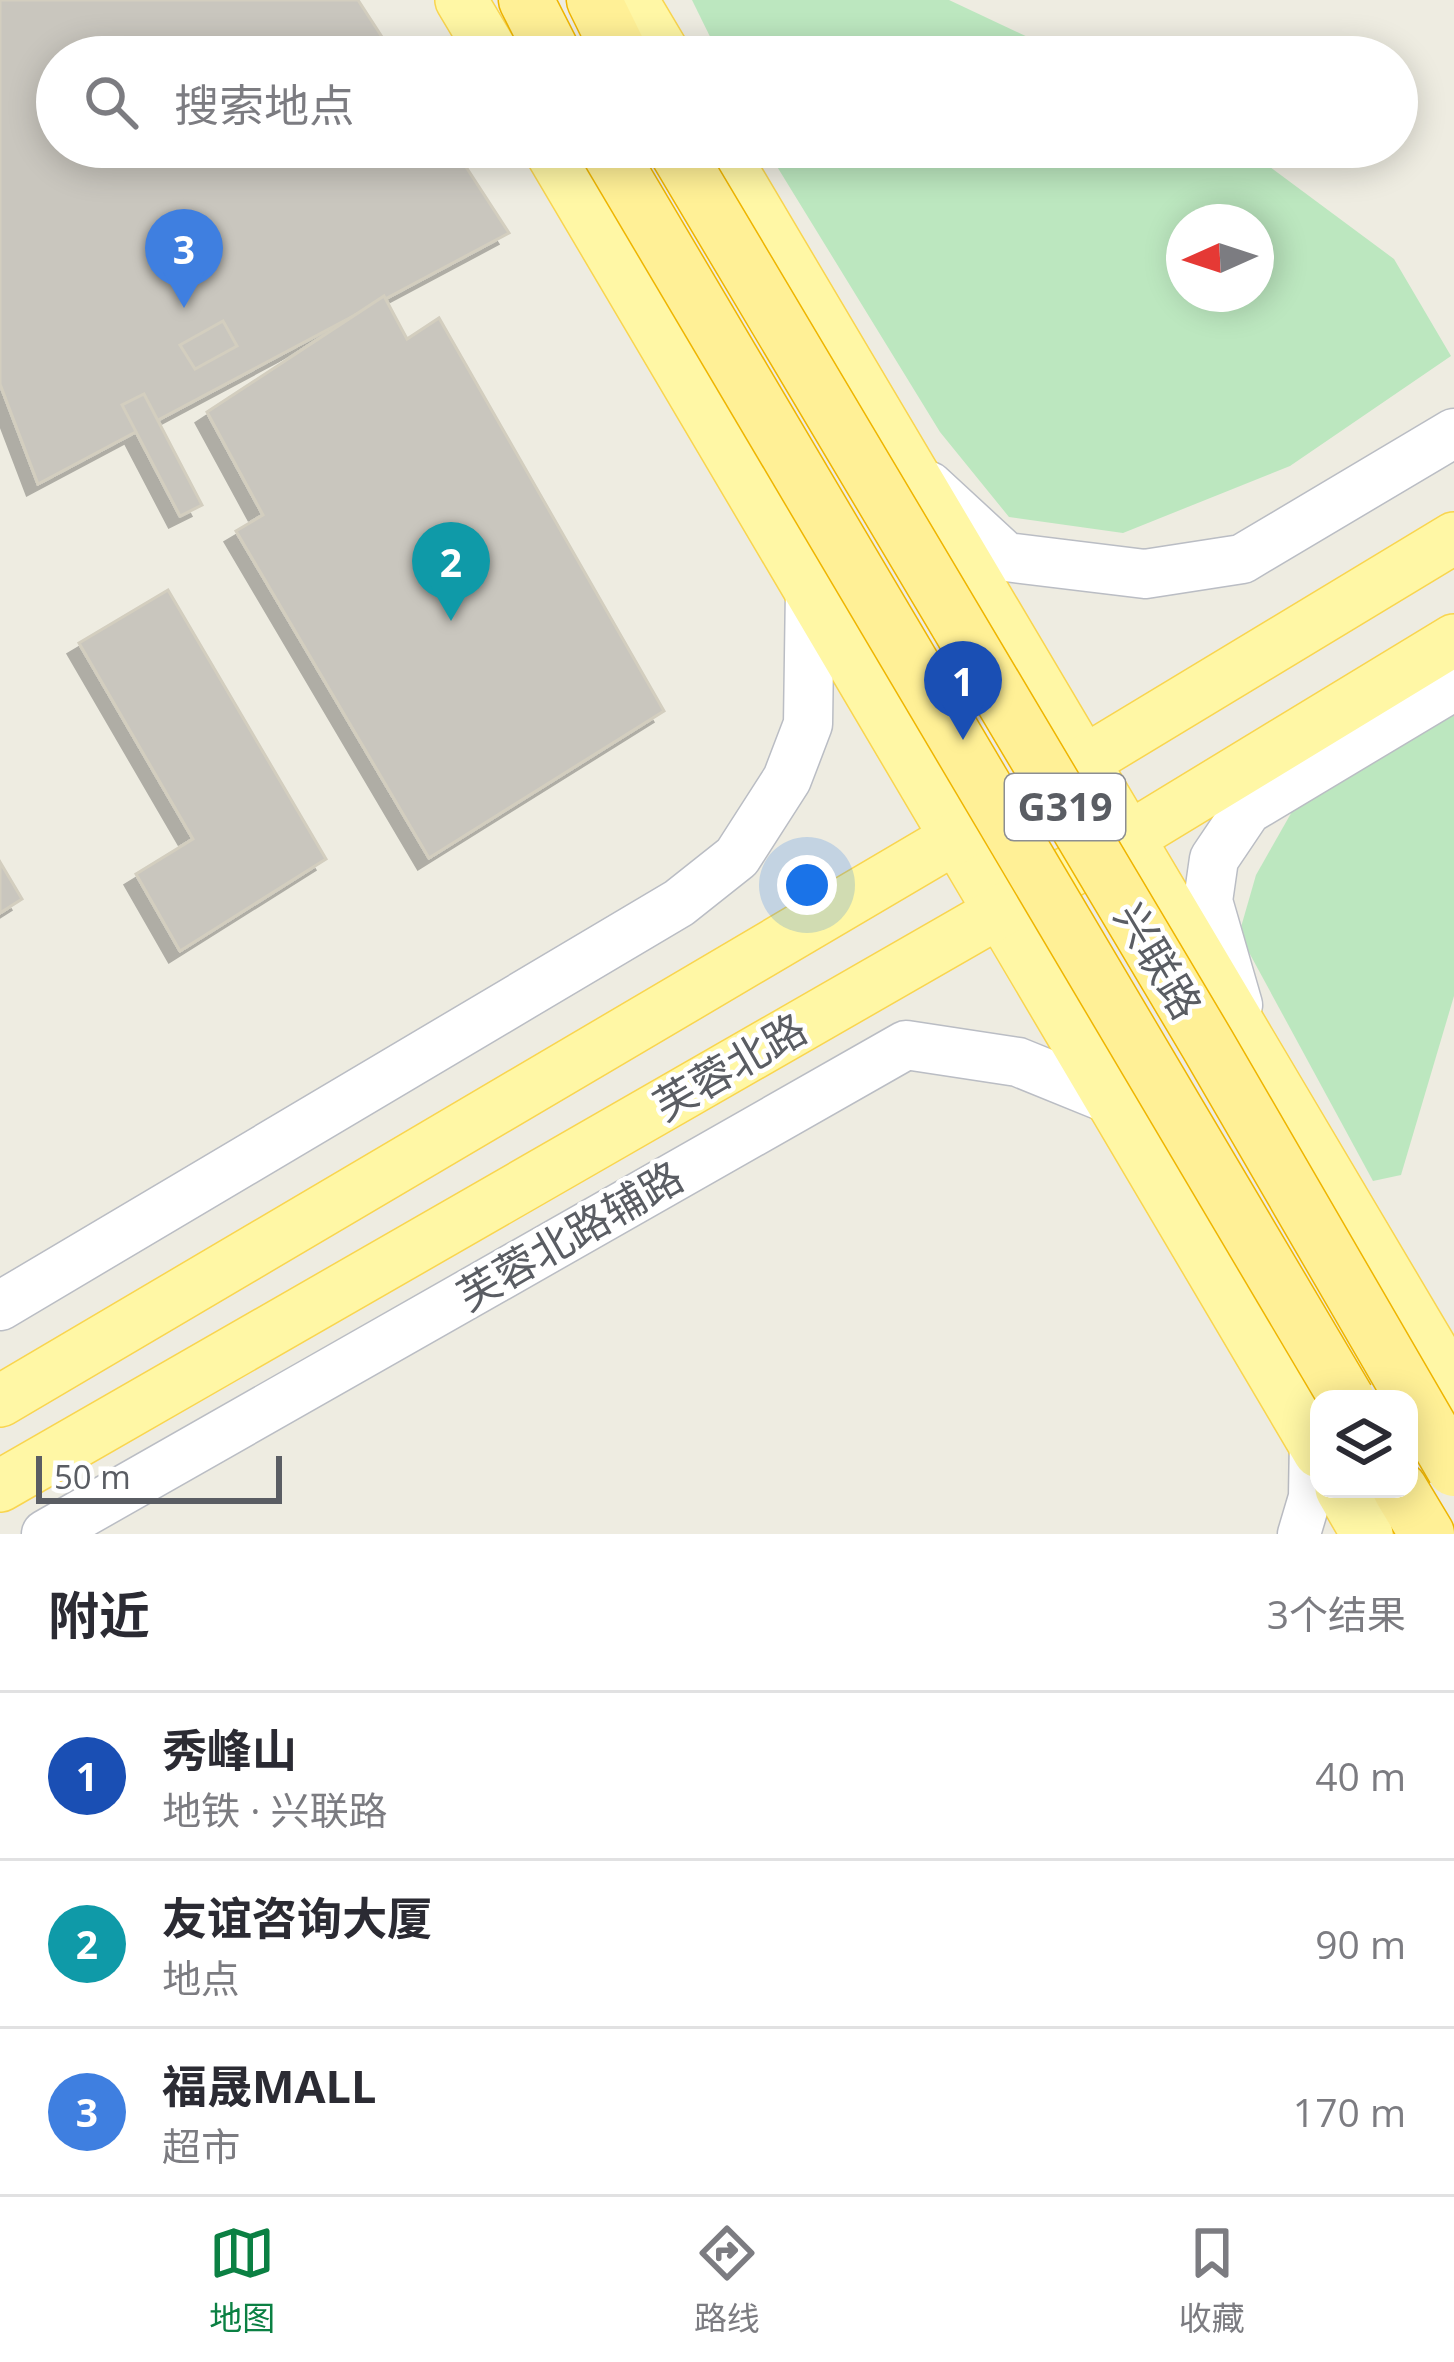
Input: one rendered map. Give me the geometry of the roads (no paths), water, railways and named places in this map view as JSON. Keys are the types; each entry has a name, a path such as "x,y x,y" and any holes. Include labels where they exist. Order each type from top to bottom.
{"highway":[{"path":"526,0 544,36"},
{"path":"594,0 612,36"},
{"name":"兴联路","path":"618,168 1342,1390"},
{"name":"兴联路","path":"686,168 1454,1468"},
{"path":"1405,1498 1427,1534"}],"main road":[{"path":"461,0 482,36"},
{"path":"632,0 653,36"},
{"path":"560,168 1310,1440"},
{"name":"兴联路","path":"732,168 914,472 1066,773 1130,837 1454,1387"},
{"path":"914,472 1006,557 1145,574 1242,559 1454,434"},
{"path":"0,1401 1066,773 1454,538"},
{"path":"0,1306 679,903 737,857 787,779 808,724 810,589"},
{"name":"芙蓉北路","path":"0,1486 1130,837 1454,640"},
{"path":"1246,1033 1208,902 1214,859 1247,810 1454,686"},
{"name":"芙蓉北路辅路","path":"46,1534 906,1045 1018,1062 1114,1101"},
{"path":"1346,1498 1367,1534"}],"street":[{"path":"1299,1534 1310,1497"},
{"path":"1331,1498 1343,1534"}],"place":[{"name":"福晟MALL","path":"184,308"},
{"name":"友谊咨询大厦","path":"451,621"},
{"name":"秀峰山","path":"963,740"}]}
